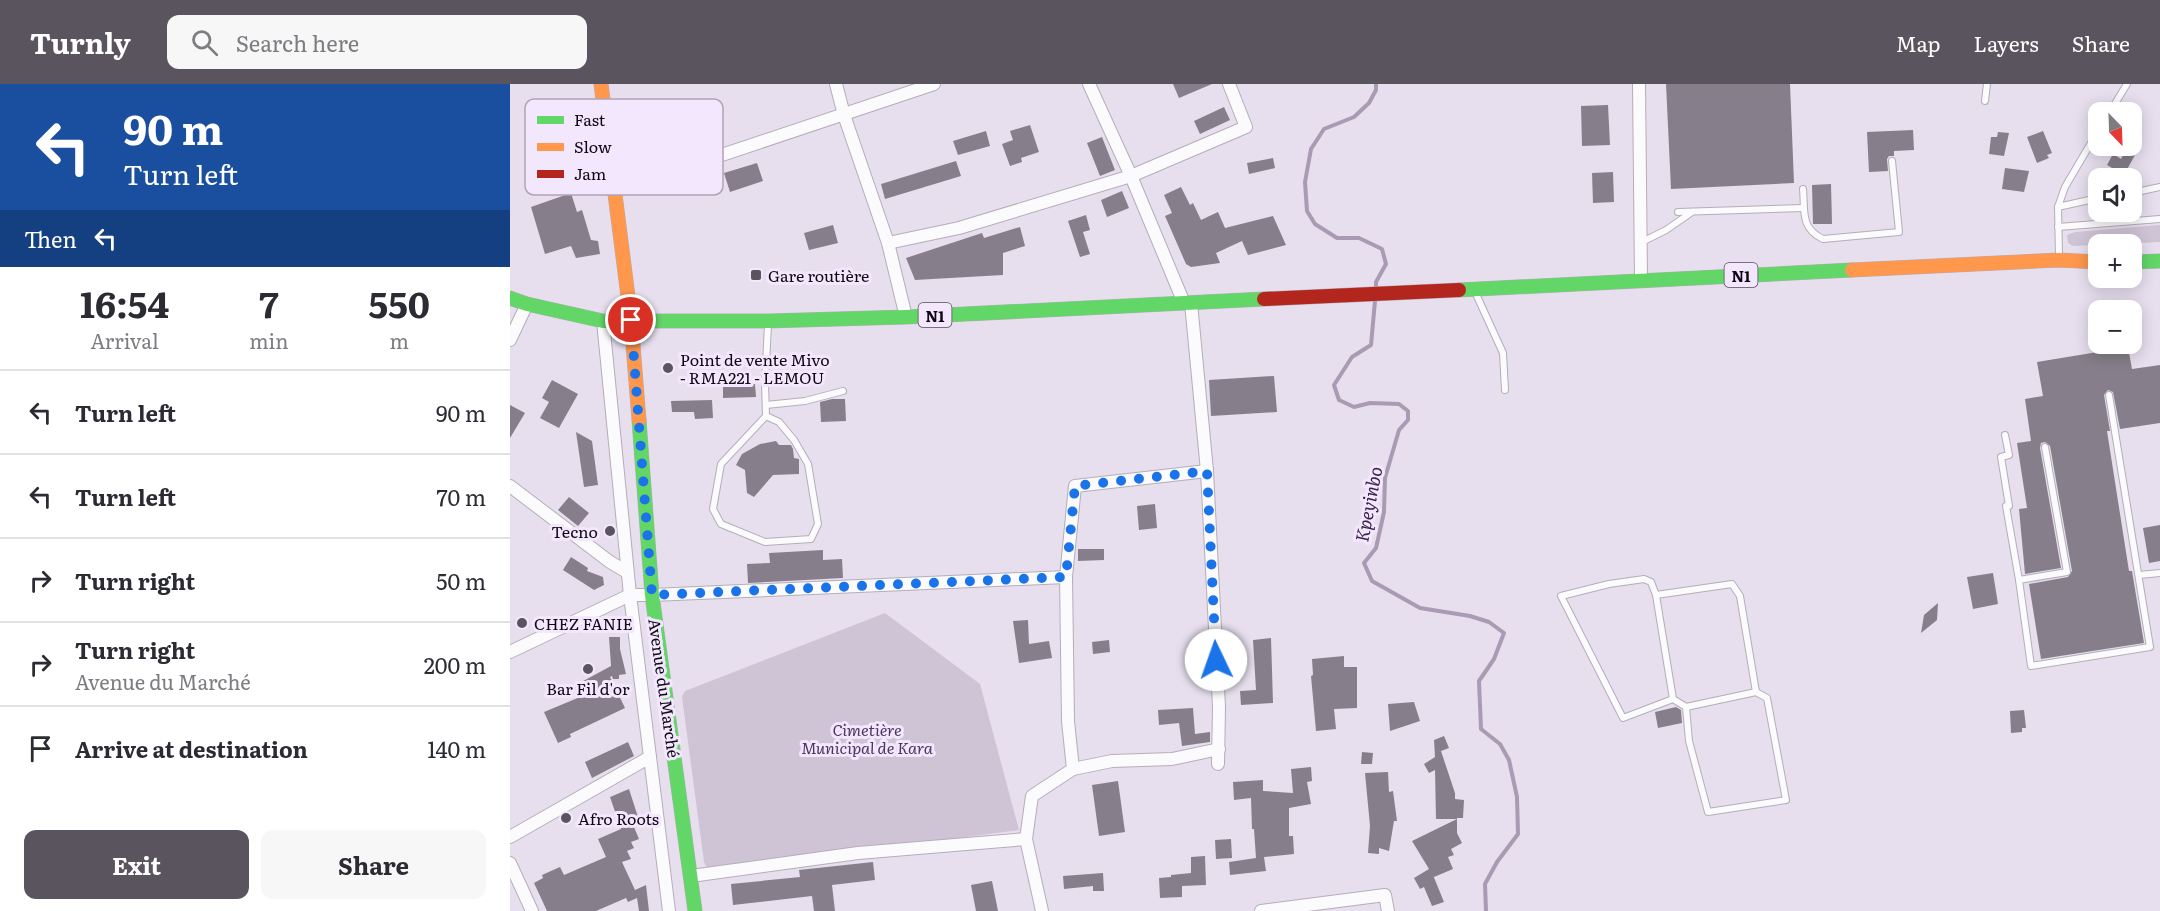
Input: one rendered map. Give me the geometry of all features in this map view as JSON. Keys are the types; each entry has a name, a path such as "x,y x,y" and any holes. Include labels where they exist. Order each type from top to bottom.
{"main road":[{"name":"Avenue du Marché","path":"601,84 603,99"},
{"name":"Avenue du Marché","path":"615,195 631,320 652,595 695,911"},
{"name":"N1","path":"510,298 603,321 768,321 906,317 1641,279 2059,260 2088,261"},
{"path":"2142,262 2160,261"}],"street":[{"path":"836,84 844,115 888,243 906,317"},
{"path":"723,155 934,84"},
{"path":"1089,84 1188,303 1207,471 1218,764"},
{"path":"888,243 959,228 1131,176 1246,127 1229,84"},
{"path":"1639,84 1641,279"},
{"path":"510,340 527,304"},
{"name":"Avenue du Marché","path":"603,321 627,572 669,911"},
{"path":"1073,769 1068,721 1066,577 1075,486 1207,471"},
{"path":"510,486 610,562 627,572"},
{"path":"510,652 630,595 1066,577"},
{"path":"1042,911 1026,839 1032,796 1073,769 1112,761 1172,759 1219,749"},
{"path":"510,837 650,757"},
{"path":"691,876 858,853 1026,839"},
{"path":"510,862 532,911"},
{"path":"1261,911 1385,895 1388,911"}],"lane":[{"path":"1985,101 1987,84"},
{"path":"2116,102 2127,84"},
{"path":"2059,260 2058,207 2065,187 2088,148"},
{"path":"1803,189 1806,227 1814,235 1823,239 1899,232 1892,161"},
{"path":"2142,190 2160,187"},
{"path":"2058,207 2088,200"},
{"path":"1678,212 1804,208"},
{"path":"1641,242 1666,230 1693,212"},
{"path":"2058,227 2160,219"},
{"path":"1474,288 1480,306 1491,324 1503,353 1504,390"},
{"path":"766,416 779,422 794,440 808,464 818,524 811,539 765,542 721,524 713,509 722,464 766,416 768,321"},
{"path":"766,405 805,400 843,391"},
{"path":"2005,435 2009,455 2001,457 2009,506 2006,507 2031,666 2150,647 2109,395"},
{"path":"2019,580 2067,572 2045,447"},
{"path":"2139,575 2160,573"},
{"path":"1673,699 1623,718 1561,596 1609,584 1644,579 1651,582 1656,595 1673,699 1686,707 1756,692 1767,698 1786,800 1708,812 1689,741 1686,707"},
{"path":"1656,595 1732,584 1740,596 1756,692"}],"green space":[{"path":"2160,225 2160,242 2142,243 2142,234 2088,234 2088,245 2073,246 2068,243 2067,235 2075,232"},
{"name":"Cimetière Municipal de Kara","path":"885,613 980,684 1019,830 708,870 704,862 682,697 685,691"}],"building":[{"path":"1173,84 1212,84 1179,98"},
{"path":"1666,84 1790,84 1794,183 1671,189"},
{"path":"1608,105 1610,145 1582,146 1581,106"},
{"path":"1224,107 1230,120 1200,134 1194,121"},
{"path":"1030,125 1039,152 1021,158 1022,162 1010,166 1002,144 1013,140 1010,131"},
{"path":"1913,130 1914,150 1894,151 1894,156 1889,156 1887,159 1888,171 1869,172 1867,132"},
{"path":"986,131 990,146 958,155 953,141"},
{"path":"2043,131 2052,153 2047,155 2049,158 2037,163 2027,137"},
{"path":"1998,132 2009,133 2004,156 1989,154 1991,137 1997,137"},
{"path":"1102,137 1115,170 1100,176 1087,143"},
{"path":"2112,156 2121,159 2123,156 2134,156 2128,168 2112,168 2107,165"},
{"path":"1273,158 1275,168 1249,174 1247,163"},
{"path":"956,161 961,176 885,199 881,184"},
{"path":"757,163 763,181 730,192 724,173"},
{"path":"2005,168 2029,171 2024,192 2002,189"},
{"path":"1613,172 1614,202 1593,203 1592,173"},
{"path":"1831,184 1832,224 1813,224 1812,185"},
{"path":"1181,187 1190,205 1193,203 1201,220 1218,212 1225,228 1273,216 1286,245 1248,255 1242,241 1216,253 1220,263 1191,267 1186,264 1165,216 1172,213 1164,195"},
{"path":"1122,191 1129,208 1107,217 1101,200"},
{"path":"572,195 577,212 582,210 591,240 598,241 600,254 576,258 571,246 545,254 531,207"},
{"path":"1086,215 1090,230 1083,232 1090,254 1080,257 1068,221"},
{"path":"833,225 838,243 809,250 804,233"},
{"path":"1020,227 1025,246 1003,253 1003,275 915,280 906,258 982,233 984,238"},
{"path":"2088,354 2129,354 2132,369 2160,365 2160,423 2120,429 2113,392 2108,390 2104,395 2110,431 2107,431 2129,571 2132,571 2144,643 2041,659 2029,584 2068,577 2072,571 2050,446 2045,442 2041,443 2040,448 2061,568 2025,574 2019,509 2027,508 2017,443 2031,441 2025,399 2043,396 2037,362"},
{"path":"1274,376 1277,412 1211,416 1209,380"},
{"path":"552,380 578,394 559,428 540,418 549,402 542,398"},
{"path":"755,384 756,397 723,398 723,385"},
{"path":"845,399 846,421 821,422 820,402"},
{"path":"712,400 713,418 695,419 694,412 672,412 671,401"},
{"path":"510,405 525,413 510,438"},
{"path":"576,432 592,441 598,485 584,487"},
{"path":"776,441 779,445 791,445 794,458 799,459 799,474 773,475 754,497 747,493 745,470 736,465 742,454 760,444"},
{"path":"569,497 589,513 578,526 558,510"},
{"path":"1155,504 1157,528 1139,530 1137,506"},
{"path":"2160,525 2160,561 2149,563 2143,528"},
{"path":"1078,549 1104,549 1104,560 1078,561"},
{"path":"823,550 823,560 842,559 843,578 748,583 747,564 770,563 769,553"},
{"path":"571,557 588,568 587,571 603,577 604,585 594,590 563,570"},
{"path":"1993,573 1998,604 1973,609 1967,577"},
{"path":"1938,603 1937,620 1921,633 1924,615"},
{"path":"1028,620 1029,644 1049,641 1052,658 1019,663 1013,621"},
{"path":"609,637 620,637 620,649 626,674 619,675 619,679 610,677 625,708 570,734 571,737 558,743 544,712 580,697 574,686 611,666"},
{"path":"1271,638 1273,703 1241,705 1240,691 1256,690 1253,640"},
{"path":"1109,640 1110,652 1093,654 1092,642"},
{"path":"1344,656 1344,667 1357,667 1357,708 1334,709 1336,729 1316,731 1311,676 1313,675 1312,659"},
{"path":"1414,702 1420,721 1390,731 1388,704"},
{"path":"1676,707 1681,710 1682,723 1658,728 1655,712"},
{"path":"1193,708 1195,734 1210,732 1210,742 1182,746 1179,723 1159,725 1158,710"},
{"path":"2024,710 2026,728 2022,728 2022,732 2011,733 2010,711"},
{"path":"1444,736 1449,748 1441,751 1455,799 1464,800 1463,818 1436,819 1435,770 1429,773 1424,764 1435,757 1434,740"},
{"path":"628,742 634,756 592,778 585,762"},
{"path":"1362,752 1373,753 1372,764 1361,764"},
{"path":"1311,767 1312,781 1307,782 1311,804 1289,808 1289,836 1293,836 1294,854 1264,857 1266,871 1230,875 1229,862 1256,858 1251,798 1234,800 1233,782 1263,780 1263,791 1293,793 1291,769"},
{"path":"1388,772 1389,792 1393,791 1397,821 1394,821 1389,851 1379,848 1379,854 1368,853 1370,826 1365,773"},
{"path":"1118,781 1125,832 1099,836 1092,785"},
{"path":"629,789 638,817 631,820 639,839 631,842 634,848 627,851 631,859 622,862 635,890 646,885 649,911 639,911 637,898 628,902 626,898 596,911 547,911 534,883 543,878 542,875 560,867 564,875 606,857 598,839 621,829 610,797"},
{"path":"1457,819 1457,833 1462,843 1451,849 1454,855 1448,857 1453,869 1434,877 1433,875 1444,902 1432,906 1424,887 1420,889 1414,878 1429,869 1412,841"},
{"path":"1231,839 1232,858 1216,859 1215,840"},
{"path":"1205,856 1206,885 1182,886 1182,897 1160,898 1159,878 1191,873 1191,857"},
{"path":"873,862 875,880 832,885 835,911 814,911 812,896 733,905 731,884 800,877 799,870"},
{"path":"1103,873 1104,891 1093,891 1093,886 1064,889 1063,876"},
{"path":"992,881 998,911 976,911 971,885"}],"waterway":[{"name":"Kpeyinbo","path":"1376,84 1376,90 1369,103 1354,117 1324,129 1311,149 1305,182 1307,211 1315,224 1337,238 1359,238 1382,249 1386,264 1376,282 1376,287"},
{"name":"Kpeyinbo","path":"1375,301 1371,345 1352,357 1334,385 1339,400 1354,407 1370,403 1399,404 1408,411 1408,420 1399,430 1385,478 1384,512 1376,548 1364,563 1372,581 1420,608 1470,616 1489,622 1504,633 1494,659 1479,681 1481,729 1500,744 1509,760 1517,797 1518,834 1497,862 1485,884 1486,911"}],"traffic: fast":[{"path":"2142,262 2160,261"},
{"path":"1459,290 1852,270"},
{"path":"510,298 603,321 768,321 906,317 1264,299"},
{"path":"639,420 652,595 695,911"}],"traffic: slow":[{"path":"601,84 603,99"},
{"path":"615,195 631,320 639,420"},
{"path":"1852,270 2059,260 2088,261"}],"traffic: jam":[{"path":"1264,299 1459,290"}],"place":[{"name":"Gare routière","path":"756,275"},
{"name":"Point de vente Mivo - RMA221 - LEMOU","path":"668,368"},
{"name":"Tecno","path":"610,531"},
{"name":"CHEZ FANIE","path":"522,623"},
{"name":"Bar Fil d'or","path":"588,669"},
{"name":"Afro Roots","path":"566,818"}],"route":[{"path":"631,320 652,595 1066,577 1075,486 1207,471 1216,660"}]}
